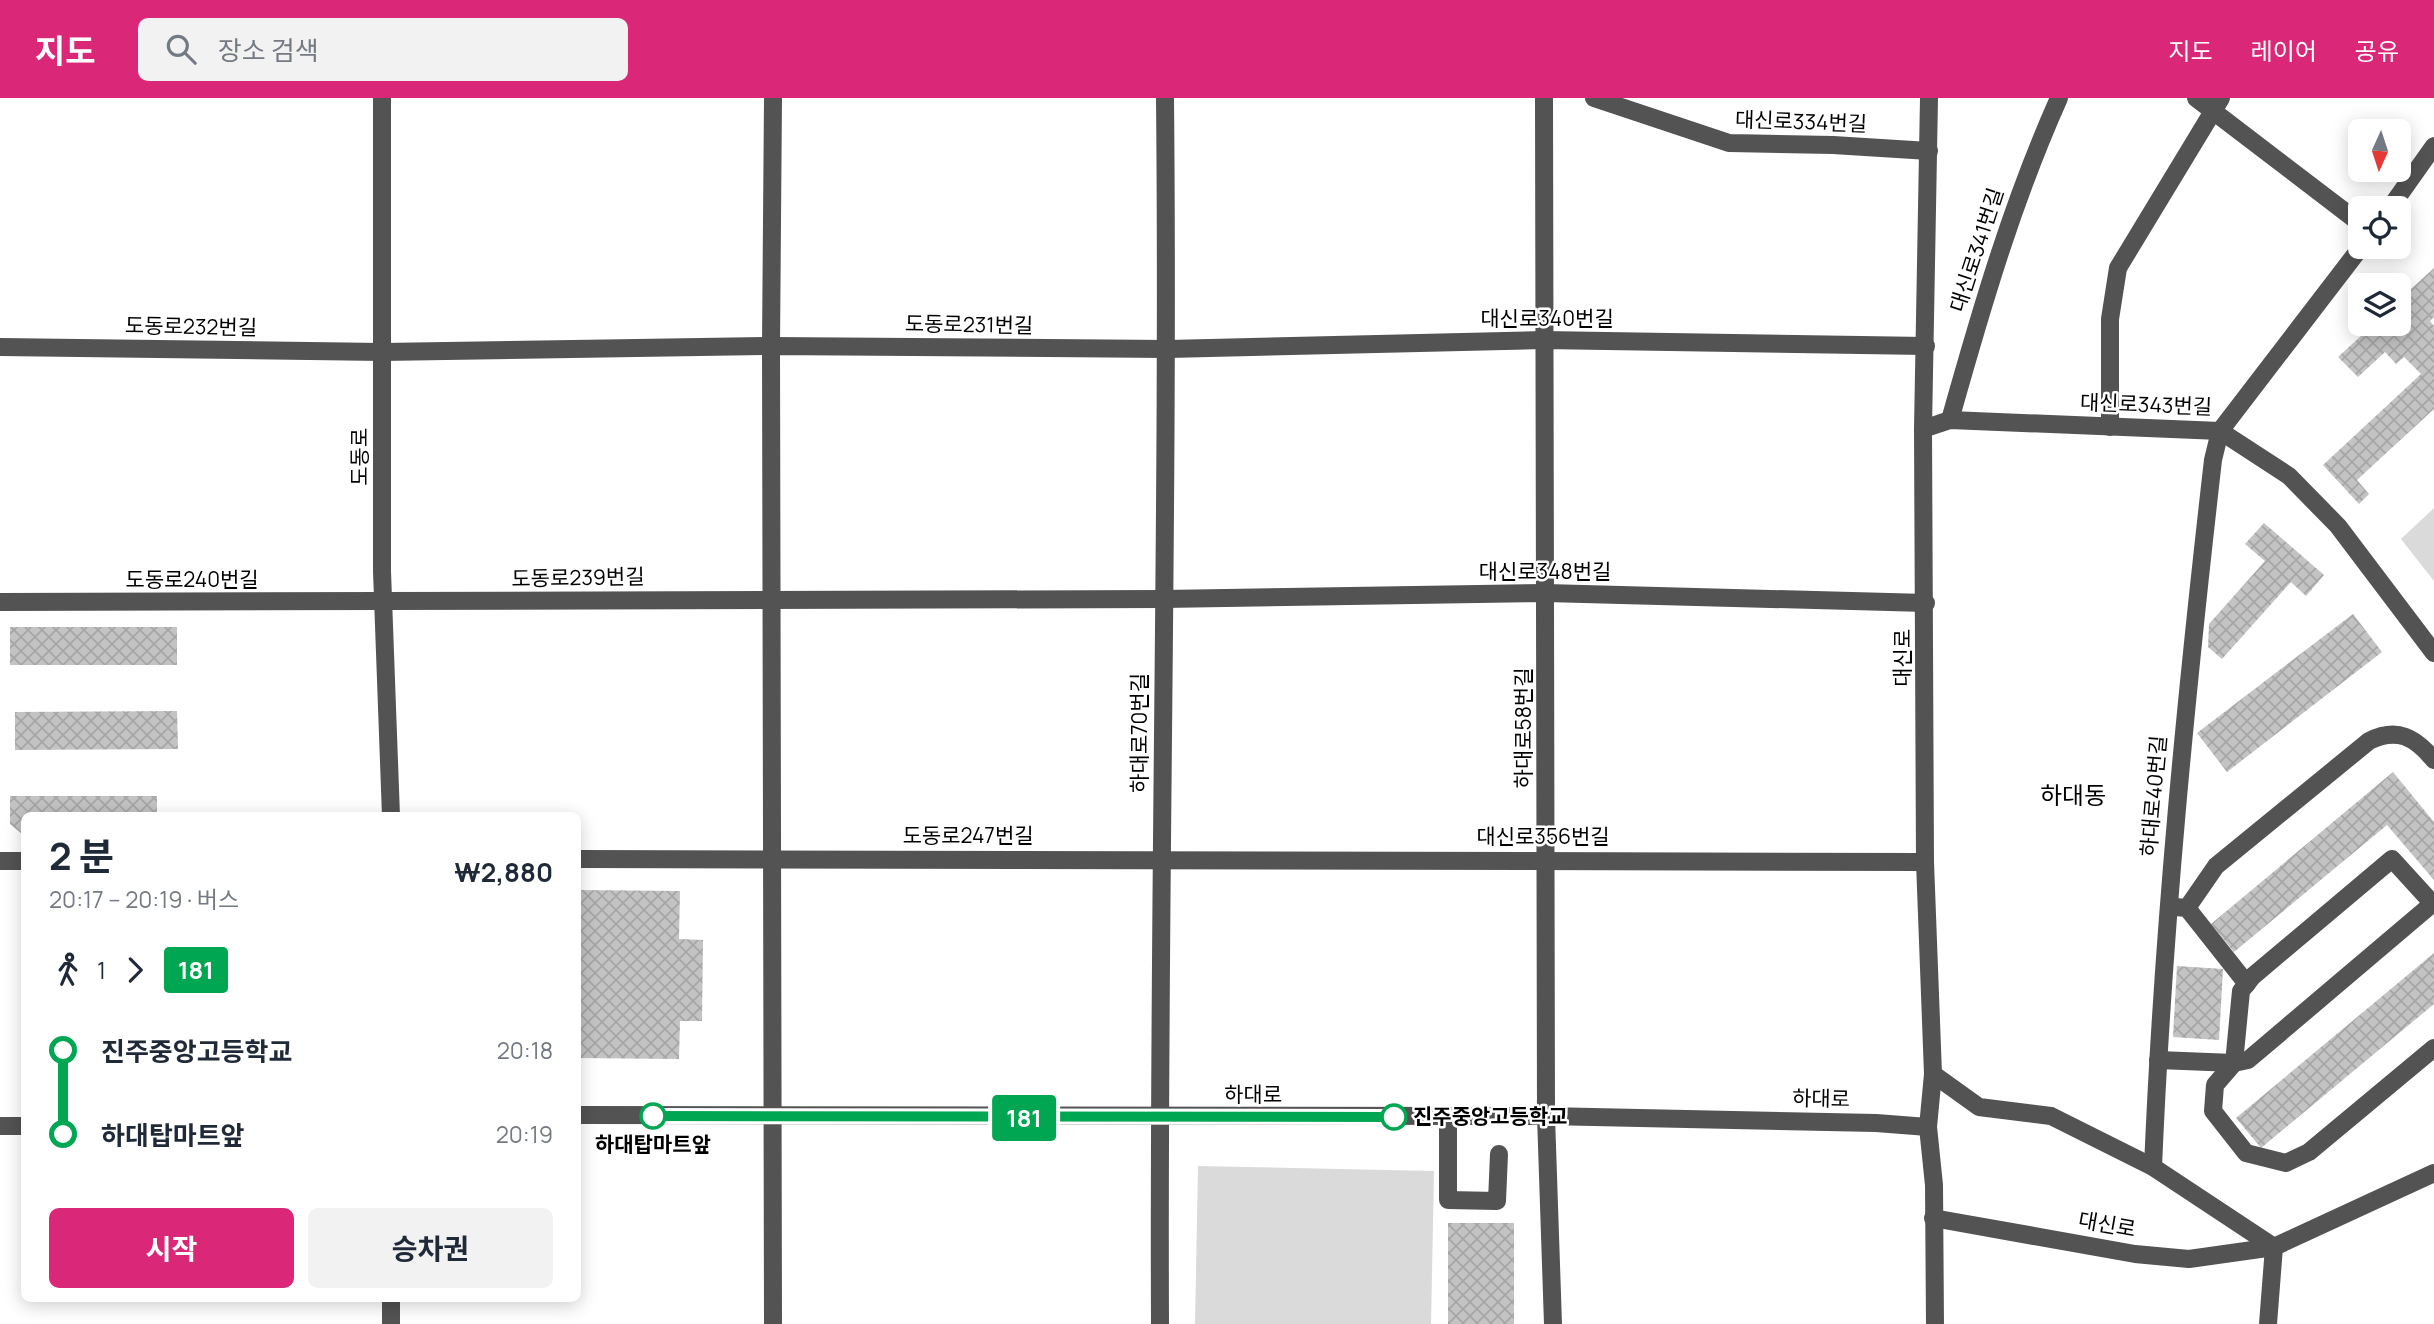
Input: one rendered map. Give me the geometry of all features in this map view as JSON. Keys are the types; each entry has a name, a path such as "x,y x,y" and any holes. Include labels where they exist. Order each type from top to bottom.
{"street":[{"name":"도동로","path":"382,98 383,604 391,812"},
{"path":"773,98 773,1324"},
{"name":"하대로70번길","path":"1160,1324 1163,599 1168,349 1165,98"},
{"name":"하대로58번길","path":"1544,98 1546,1116 1553,1324"},
{"name":"대신로334번길","path":"1594,98 1729,143 1929,151"},
{"name":"대신로","path":"1929,98 1923,429 1926,603 1925,862 1933,1074 1928,1127 1935,1324"},
{"name":"대신로341번길","path":"1950,420 2000,246 2028,168 2059,98"},
{"path":"2196,98 2217,104 2348,213"},
{"path":"2110,427 2110,319 2118,268 2217,104"},
{"path":"2399,196 2434,146"},
{"name":"대신로343번길","path":"1923,429 1950,420 2220,431 2352,259"},
{"name":"대신로340번길","path":"1168,349 1544,340 1926,346"},
{"name":"도동로231번길","path":"382,352 771,346 1168,349"},
{"name":"도동로232번길","path":"0,347 382,352"},
{"path":"2220,431 2289,476 2338,526 2434,653"},
{"name":"하대로40번길","path":"2153,1167 2167,907 2187,690 2213,460 2220,431"},
{"name":"대신로348번길","path":"1163,599 1546,593 1926,603"},
{"name":"도동로239번길","path":"383,604 774,598 1163,599"},
{"name":"도동로240번길","path":"0,602 383,604"},
{"path":"2187,908 2216,866 2369,741 2382,734 2408,736 2421,744 2434,760"},
{"name":"도동로247번길","path":"581,859 774,857 1162,860"},
{"path":"2158,1060 2234,1063 2248,1060 2433,904 2392,859 2241,991 2234,1063 2215,1084 2213,1111 2246,1153 2286,1163 2309,1152 2434,1048"},
{"name":"대신로356번길","path":"1162,860 1925,862"},
{"path":"0,861 21,861"},
{"path":"2167,907 2187,908 2247,984"},
{"path":"1933,1074 1979,1107 2051,1116 2153,1167 2274,1247 2268,1324"},
{"name":"하대로","path":"581,1115 1159,1118 1546,1116 1877,1123 1928,1127"},
{"path":"1448,1116 1448,1200 1497,1201 1499,1154"},
{"path":"0,1126 21,1126"},
{"name":"대신로","path":"1933,1218 2135,1254 2189,1259 2274,1247 2434,1173"},
{"path":"391,1302 391,1324"}],"shaded area":[{"path":"2434,508 2434,581 2401,539"},
{"path":"1198,1166 1434,1171 1431,1324 1195,1324"}],"building":[{"path":"2434,268 2434,317 2430,321 2434,326 2434,409 2357,480 2369,494 2359,504 2323,465 2421,374 2404,357 2396,364 2385,352 2358,377 2338,357 2361,336 2411,336 2411,289"},
{"path":"2264,523 2324,575 2306,596 2291,582 2222,659 2208,647 2209,624 2265,561 2245,544"},
{"path":"2353,614 2382,652 2227,772 2197,733"},
{"path":"10,627 177,627 177,665 10,665"},
{"path":"177,711 178,749 15,750 15,712"},
{"path":"2393,772 2434,822 2434,880 2387,825 2234,952 2211,924"},
{"path":"10,796 157,796 157,812 21,812 21,833 10,824"},
{"path":"581,890 680,891 679,939 703,940 702,1021 680,1021 679,1059 581,1058"},
{"path":"2434,953 2434,1004 2261,1148 2236,1118"},
{"path":"2177,966 2223,969 2219,1040 2173,1037"},
{"path":"1448,1223 1514,1223 1514,1324 1448,1324"}],"bus line":[{"name":"181","path":"653,1116 1394,1117"}],"place":[{"name":"하대탑마트앞","path":"653,1116"},
{"name":"진주중앙고등학교","path":"1394,1117"}],"district":[{"name":"하대동","path":"2073,796"}]}
